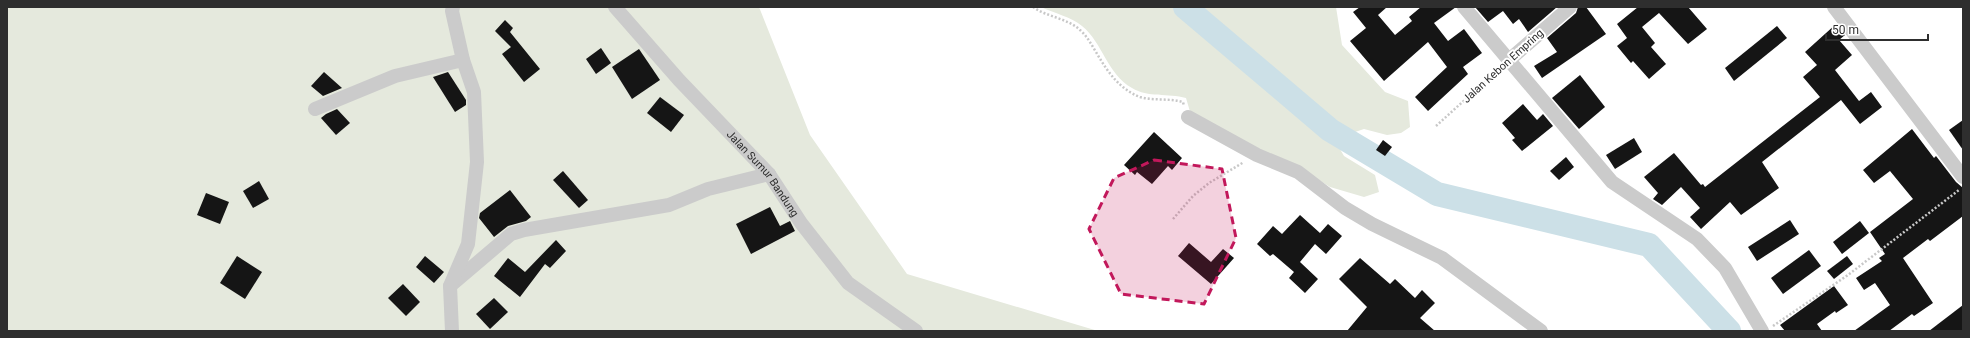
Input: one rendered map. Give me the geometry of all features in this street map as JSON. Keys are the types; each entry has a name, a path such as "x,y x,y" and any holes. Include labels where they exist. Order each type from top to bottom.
{"street":[{"path":"452,331 450,286 468,244 477,162 474,92 463,60 452,11 453,7"},
{"name":"Jalan Sumur Bandung","path":"615,7 679,80 769,174 800,222 848,284 916,331"},
{"path":"1464,7 1612,182 1697,239 1725,268 1767,329"},
{"name":"Jalan Kebon Empring","path":"1509,60 1570,7"},
{"path":"1834,7 1963,177"},
{"path":"315,109 395,76 463,60"},
{"path":"1188,117 1257,155 1298,172 1358,216 1442,258 1541,331"},
{"path":"450,286 511,234 524,230 669,205 708,189 769,174"}],"path":[{"path":"1033,7 1039,11 1072,24 1080,30 1112,77 1129,92 1147,99 1173,99 1182,102 1188,117"},
{"name":"Jalan Kebon Empring","path":"1436,126 1509,60"},
{"path":"1173,219 1193,196 1209,183 1257,155"},
{"path":"1767,329 1848,275 1963,187"}],"highlighted area":[{"path":"1154,160 1222,169 1236,238 1204,304 1121,294 1089,229 1114,178"}],"shaded area":[{"path":"7,7 759,7 810,135 907,274 1098,331 7,331"},
{"path":"1041,7 1336,7 1342,45 1385,92 1408,101 1410,127 1401,133 1387,135 1364,129 1349,134 1337,144 1344,156 1375,175 1379,192 1364,197 1330,187 1300,168 1259,151 1191,115 1186,98 1145,93 1132,88 1117,75 1095,41 1082,26 1068,18"}],"building":[{"path":"1360,7 1387,7 1378,15 1395,35 1412,21 1409,17 1421,7 1456,7 1434,23 1448,41 1464,29 1482,53 1463,67 1468,74 1428,111 1415,97 1447,67 1428,42 1384,81 1350,41 1366,28 1353,12"},
{"path":"1475,7 1557,7 1528,32 1519,19 1513,24 1503,11 1488,22"},
{"path":"1578,7 1586,7 1606,34 1542,78 1534,66 1557,52 1547,38 1576,13"},
{"path":"1638,7 1688,7 1707,29 1688,44 1659,13 1642,27 1655,43 1651,47 1666,64 1649,79 1633,61 1631,63 1617,46 1627,38 1617,24"},
{"path":"505,20 513,28 510,32 540,69 524,82 502,54 511,47 495,31"},
{"path":"1836,24 1845,35 1839,40 1852,55 1835,70 1859,101 1871,92 1882,107 1860,124 1841,100 1762,162 1779,188 1741,215 1730,202 1701,229 1690,217 1700,208 1681,187 1662,205 1653,199 1658,193 1644,177 1674,153 1701,185 1703,184 1705,187 1820,97 1803,77 1817,65 1805,52"},
{"path":"1777,26 1787,38 1734,81 1725,68"},
{"path":"601,48 611,63 596,74 586,59"},
{"path":"639,49 660,80 632,99 612,67"},
{"path":"324,72 342,88 323,96 311,86"},
{"path":"448,72 466,100 466,105 455,112 433,77"},
{"path":"1580,75 1605,107 1579,129 1552,98"},
{"path":"660,97 684,115 671,132 647,113"},
{"path":"1523,104 1537,120 1543,114 1553,126 1522,151 1512,140 1515,138 1502,123"},
{"path":"337,109 350,123 336,135 321,118"},
{"path":"1963,120 1963,150 1949,130"},
{"path":"1912,129 1934,158 1936,156 1956,182 1963,188 1963,216 1930,241 1928,239 1903,258 1933,303 1914,316 1912,314 1889,331 1854,331 1890,305 1875,283 1864,290 1856,278 1882,261 1879,258 1885,254 1870,232 1913,199 1890,171 1874,183 1863,170"},
{"path":"1154,132 1182,158 1172,170 1168,166 1152,184 1137,172 1135,175 1124,165"},
{"path":"1634,138 1642,152 1615,169 1606,155"},
{"path":"1383,140 1392,147 1385,156 1376,150"},
{"path":"1566,157 1574,167 1559,180 1550,171"},
{"path":"563,171 588,200 579,208 553,180"},
{"path":"259,181 269,199 253,208 243,191"},
{"path":"510,190 531,217 526,221 508,226 494,237 479,218 480,213"},
{"path":"206,193 229,202 220,224 197,215"},
{"path":"770,207 780,226 790,221 795,231 751,254 736,224"},
{"path":"1300,215 1320,233 1328,224 1342,236 1326,254 1315,244 1300,262 1318,279 1305,293 1289,278 1294,272 1273,254 1270,256 1257,244 1273,226 1282,234"},
{"path":"1790,220 1799,234 1757,261 1748,247"},
{"path":"1860,221 1869,233 1842,254 1833,242"},
{"path":"556,240 566,251 550,268 545,264 520,297 494,276 508,258 525,272"},
{"path":"1189,243 1211,262 1223,249 1234,258 1211,284 1178,256"},
{"path":"1809,250 1821,266 1783,294 1771,278"},
{"path":"237,256 262,272 245,299 220,283"},
{"path":"425,256 444,272 434,283 416,267"},
{"path":"1847,256 1853,264 1834,279 1827,271"},
{"path":"1360,258 1390,284 1395,279 1415,298 1422,290 1435,303 1420,318 1435,331 1347,331 1367,307 1339,279"},
{"path":"403,284 420,302 406,316 388,298"},
{"path":"1834,286 1848,305 1836,313 1835,311 1817,324 1822,331 1785,331 1780,325"},
{"path":"494,298 508,312 490,329 476,314"},
{"path":"1963,305 1963,331 1929,331"}],"waterway":[{"path":"1185,7 1330,130 1437,194 1649,245 1729,331"}]}
